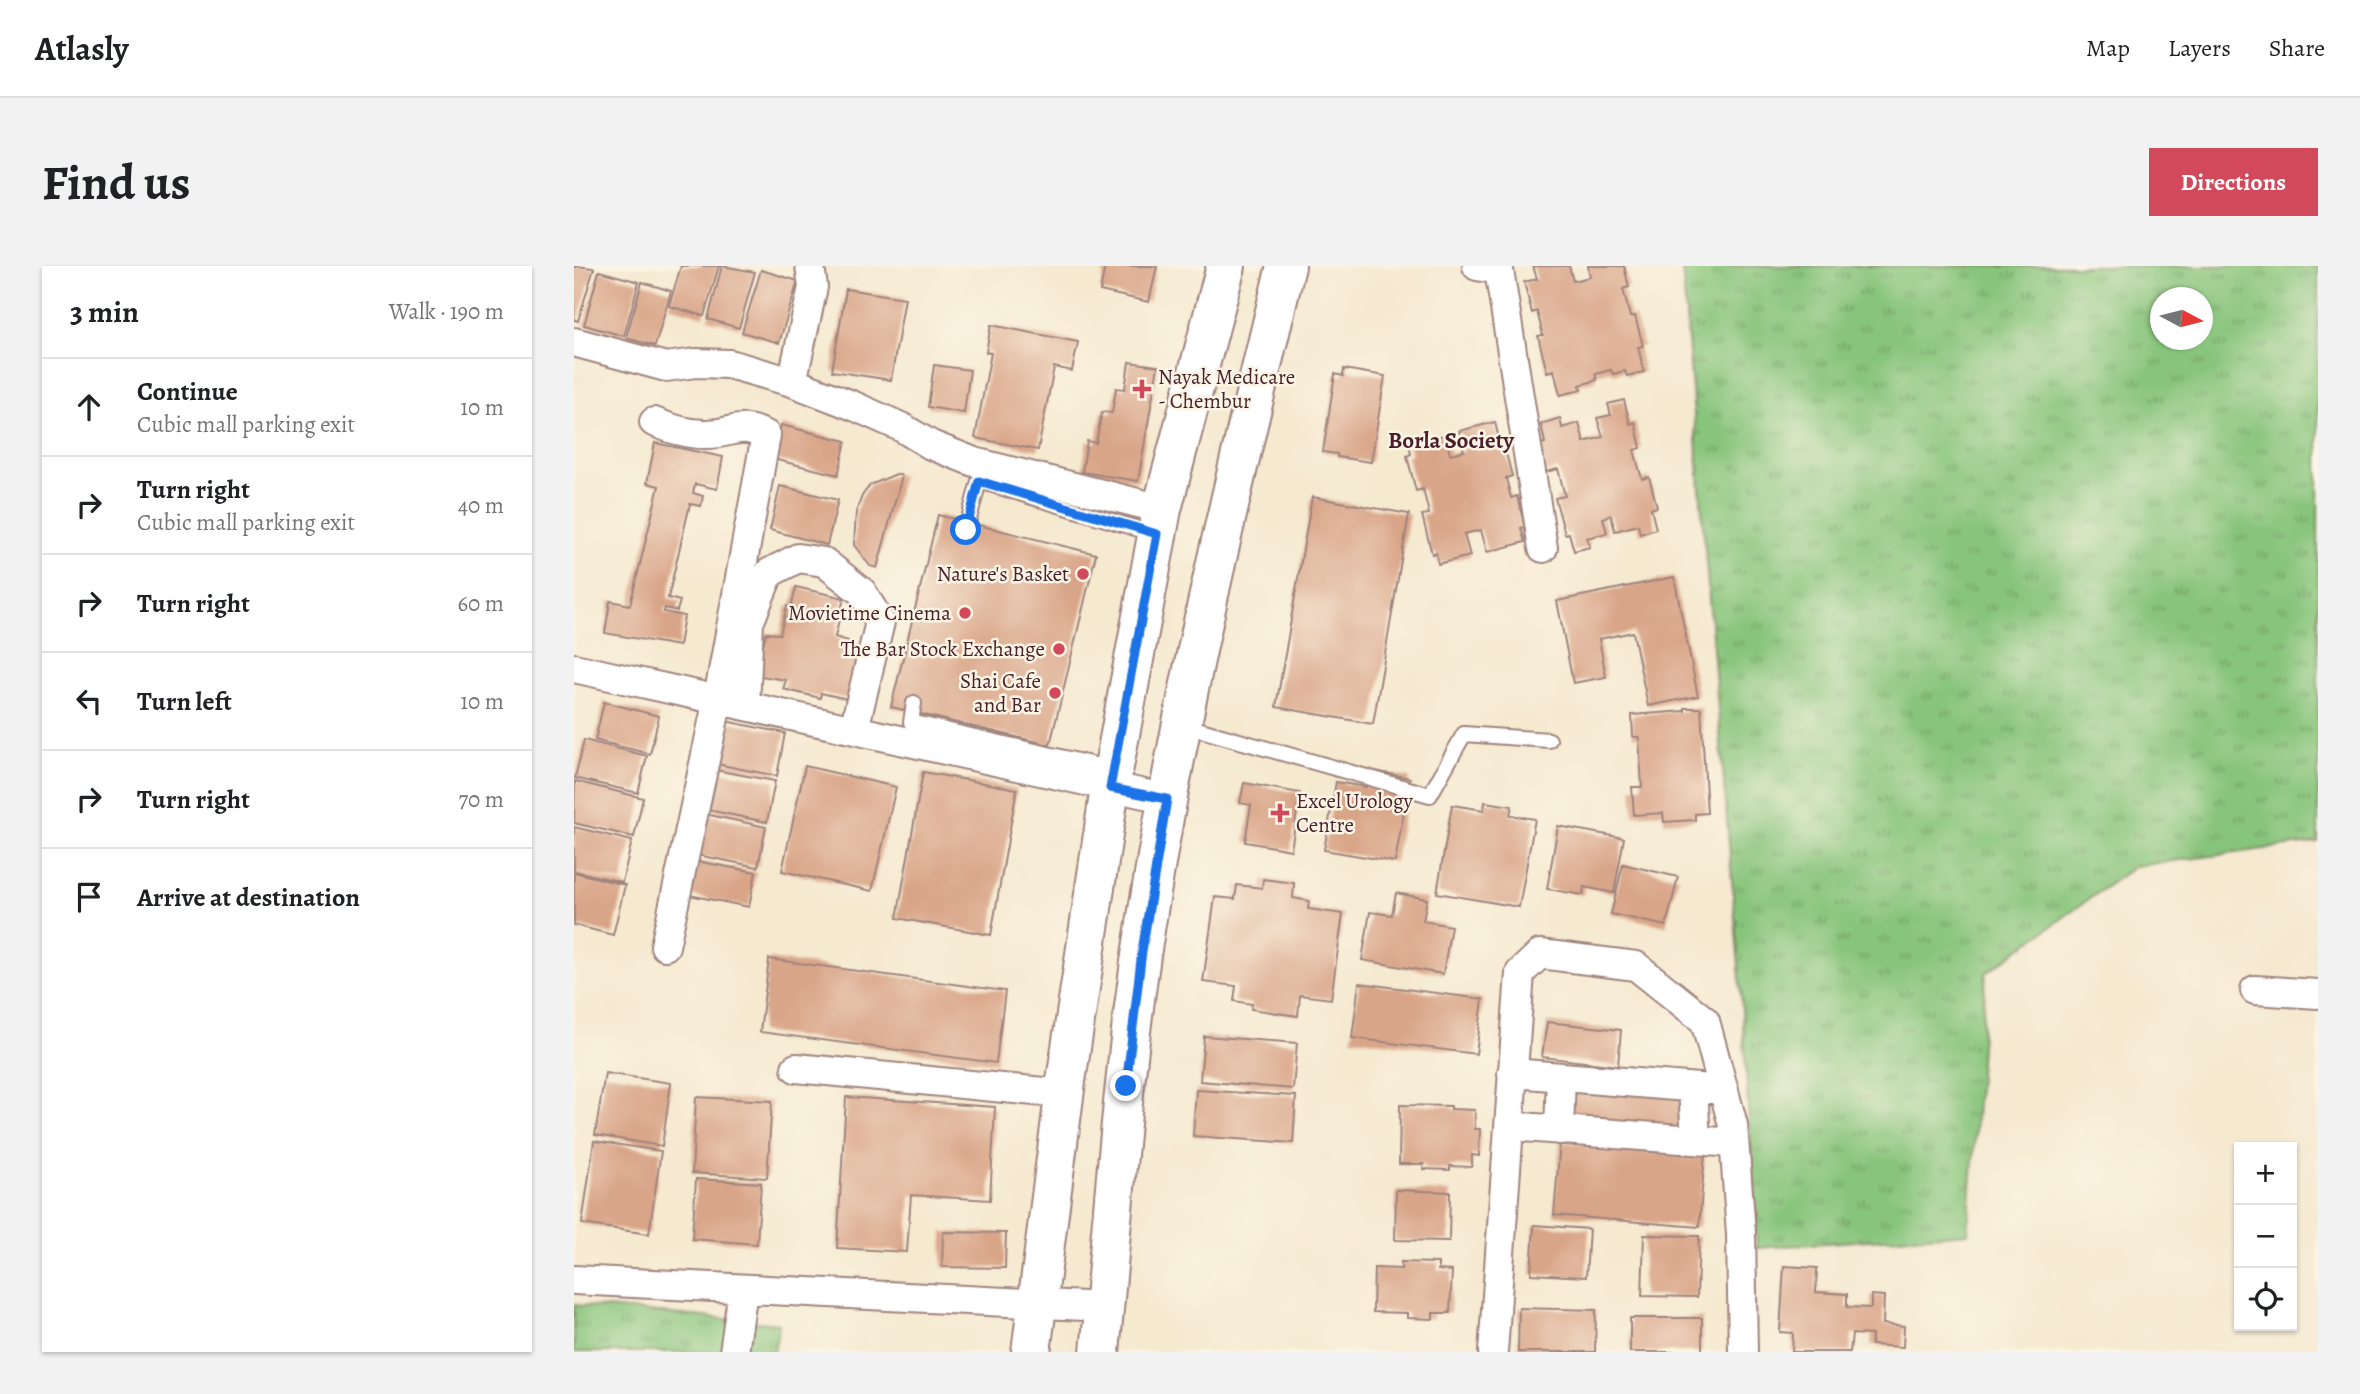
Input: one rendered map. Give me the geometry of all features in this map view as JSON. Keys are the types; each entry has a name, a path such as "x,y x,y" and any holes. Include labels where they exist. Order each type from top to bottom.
{"main road":[{"path":"1031,1352 1065,1094 1112,779 1159,522 1226,266"},
{"path":"1100,1352 1139,978 1167,799 1223,526 1286,266"},
{"path":"1208,335 1265,352"}],"street":[{"path":"792,382 813,287 810,266"},
{"path":"1495,267 1543,548"},
{"path":"574,342 666,367 696,363 729,364 792,382 854,406 931,445 974,462 1159,522"},
{"path":"654,422 690,433 708,434 749,427 766,435 731,702"},
{"path":"665,946 731,702 749,623 769,573 799,558 824,562 862,592 880,622 854,729"},
{"path":"574,668 854,729 1112,779 1167,799"},
{"path":"1493,1352 1520,973 1540,954 1636,966 1705,1021 1733,1125 1741,1234 1743,1352"},
{"path":"2255,990 2318,994"},
{"path":"796,1068 1065,1094"},
{"path":"1512,1073 1724,1090"},
{"path":"1559,1130 1561,1077"},
{"path":"1692,1088 1696,1140"},
{"path":"1509,1126 1734,1143"},
{"path":"574,1280 1104,1307"},
{"path":"734,1352 743,1290"}],"lane":[{"path":"966,530 979,481 1159,522"},
{"path":"914,704 911,722 1112,779"},
{"path":"1182,725 1430,795 1464,734 1549,740"}],"green space":[{"path":"1682,266 2318,266 2318,842 2135,866 1986,973 1968,1233 1757,1248 1741,992"},
{"path":"574,1305 779,1324 774,1352 574,1352"}],"building":[{"path":"574,266 594,268 578,321 574,320"},
{"path":"681,266 719,266 704,316 669,306"},
{"path":"722,266 755,272 739,328 708,319"},
{"path":"1105,266 1157,266 1149,302 1100,291"},
{"path":"1533,266 1569,266 1573,281 1590,277 1588,266 1624,266 1629,287 1623,289 1630,317 1635,316 1643,346 1638,347 1644,372 1627,376 1625,371 1613,374 1611,370 1595,374 1597,380 1580,385 1581,390 1560,395 1554,370 1547,372 1538,336 1543,335 1537,311 1532,313 1524,282 1537,279"},
{"path":"761,270 798,281 779,343 742,332"},
{"path":"599,271 639,282 624,336 584,325"},
{"path":"642,282 671,291 655,346 626,338"},
{"path":"846,289 905,298 891,380 832,371"},
{"path":"991,325 1078,342 1072,371 1054,367 1038,450 975,438 991,353 986,352"},
{"path":"1129,362 1158,366 1138,481 1082,472 1087,441 1096,443 1102,412 1112,413 1116,388 1125,389"},
{"path":"934,365 970,370 964,413 928,407"},
{"path":"1344,369 1385,376 1371,462 1323,452 1335,374 1343,376"},
{"path":"1624,400 1630,424 1635,422 1641,448 1634,450 1642,479 1649,477 1657,507 1651,509 1656,529 1640,534 1638,525 1615,531 1611,515 1603,518 1607,533 1587,538 1590,547 1574,551 1569,533 1565,534 1555,498 1565,496 1558,469 1546,472 1540,444 1545,443 1541,424 1560,418 1562,428 1579,423 1584,442 1603,437 1597,418 1611,415 1608,404"},
{"path":"1495,422 1512,476 1506,478 1511,498 1517,496 1525,527 1521,528 1525,542 1487,552 1481,530 1464,534 1470,556 1438,564 1436,553 1432,554 1422,515 1429,514 1423,489 1416,491 1407,456 1411,454 1409,444 1445,435 1450,454 1464,451 1459,431"},
{"path":"781,425 846,441 838,475 773,459"},
{"path":"655,443 723,457 717,489 695,484 693,493 703,496 701,506 690,504 668,598 680,601 677,611 665,608 664,612 684,616 679,646 605,633 610,601 630,605 659,486 647,483"},
{"path":"896,474 902,476 877,568 870,566 854,545 856,512 870,485"},
{"path":"780,486 838,500 827,545 770,530"},
{"path":"1312,497 1409,514 1373,724 1276,707"},
{"path":"938,515 1096,554 1050,745 891,707"},
{"path":"1674,577 1698,696 1648,706 1633,632 1599,639 1606,677 1573,683 1557,601"},
{"path":"796,587 844,598 835,637 848,641 844,656 862,660 847,699 821,693 820,698 783,689 786,680 755,675 766,633 780,634 787,606 791,607"},
{"path":"604,702 659,716 650,754 595,740"},
{"path":"1685,708 1701,708 1707,813 1695,814 1695,820 1664,822 1663,813 1634,815 1632,787 1642,787 1639,737 1633,737 1632,715 1685,711"},
{"path":"725,721 785,733 777,776 716,764"},
{"path":"584,740 647,756 638,793 575,778"},
{"path":"805,766 896,787 872,891 782,871"},
{"path":"715,770 775,781 767,822 708,810"},
{"path":"1369,770 1410,778 1395,862 1324,850 1336,782 1366,787"},
{"path":"923,772 1017,789 991,935 897,918"},
{"path":"575,781 643,798 634,837 574,823"},
{"path":"1244,783 1300,793 1291,850 1245,842 1251,805 1240,803"},
{"path":"1485,802 1512,806 1510,815 1535,819 1519,907 1437,893 1452,805 1484,810"},
{"path":"705,814 766,827 758,867 697,855"},
{"path":"1558,826 1624,838 1614,893 1584,887 1583,895 1547,889"},
{"path":"574,827 632,841 622,882 574,871"},
{"path":"696,861 756,872 749,907 689,895"},
{"path":"1623,864 1678,877 1666,926 1611,914"},
{"path":"574,872 625,885 613,935 574,925"},
{"path":"1263,879 1294,883 1293,898 1309,901 1308,909 1343,914 1331,999 1300,995 1298,1016 1251,1009 1252,1004 1234,1001 1236,986 1203,982 1215,897 1235,899 1237,885 1262,888"},
{"path":"1396,893 1427,899 1423,921 1451,926 1443,974 1362,960 1370,912 1392,915"},
{"path":"769,959 1005,991 996,1063 760,1032"},
{"path":"1359,983 1483,999 1476,1054 1352,1038"},
{"path":"1547,1022 1621,1030 1618,1066 1542,1057"},
{"path":"1204,1036 1297,1043 1293,1089 1200,1081"},
{"path":"605,1073 671,1083 662,1146 595,1135"},
{"path":"1196,1090 1296,1096 1293,1143 1193,1136"},
{"path":"1566,1091 1681,1096 1693,1136 1563,1125"},
{"path":"696,1097 772,1101 767,1178 692,1173"},
{"path":"846,1097 995,1107 990,1200 911,1195 907,1252 837,1248"},
{"path":"1400,1105 1451,1106 1451,1109 1475,1110 1475,1129 1480,1129 1479,1156 1472,1155 1472,1167 1450,1166 1450,1170 1423,1169 1424,1164 1399,1164"},
{"path":"594,1141 661,1151 649,1234 582,1224"},
{"path":"1560,1142 1705,1154 1699,1227 1554,1215"},
{"path":"696,1179 761,1183 757,1244 692,1239"},
{"path":"1396,1190 1450,1192 1449,1241 1395,1240"},
{"path":"1534,1225 1589,1229 1586,1277 1531,1274"},
{"path":"943,1232 1006,1233 1005,1268 942,1267"},
{"path":"1644,1235 1699,1236 1697,1297 1642,1296"},
{"path":"1401,1262 1438,1263 1438,1270 1452,1271 1450,1313 1433,1313 1433,1319 1407,1318 1407,1313 1373,1312 1374,1268 1401,1269"},
{"path":"1784,1266 1817,1268 1816,1292 1847,1294 1847,1307 1871,1308 1871,1295 1884,1296 1883,1324 1904,1326 1903,1347 1871,1345 1872,1335 1852,1334 1850,1352 1792,1352 1793,1333 1780,1332"},
{"path":"1519,1308 1596,1310 1595,1352 1518,1352"},
{"path":"1630,1318 1702,1318 1702,1352 1630,1352"}],"place":[{"name":"Nayak Medicare - Chembur","path":"1142,389"},
{"name":"Nature's Basket","path":"1083,574"},
{"name":"Movietime Cinema","path":"965,613"},
{"name":"The Bar Stock Exchange","path":"1059,649"},
{"name":"Shai Cafe and Bar","path":"1055,693"},
{"name":"Excel Urology Centre","path":"1280,813"}],"district":[{"name":"Borla Society","path":"1451,440"}],"route":[{"path":"966,530 979,481 1157,534 1110,788 1167,799 1142,951 1126,1086"}]}
